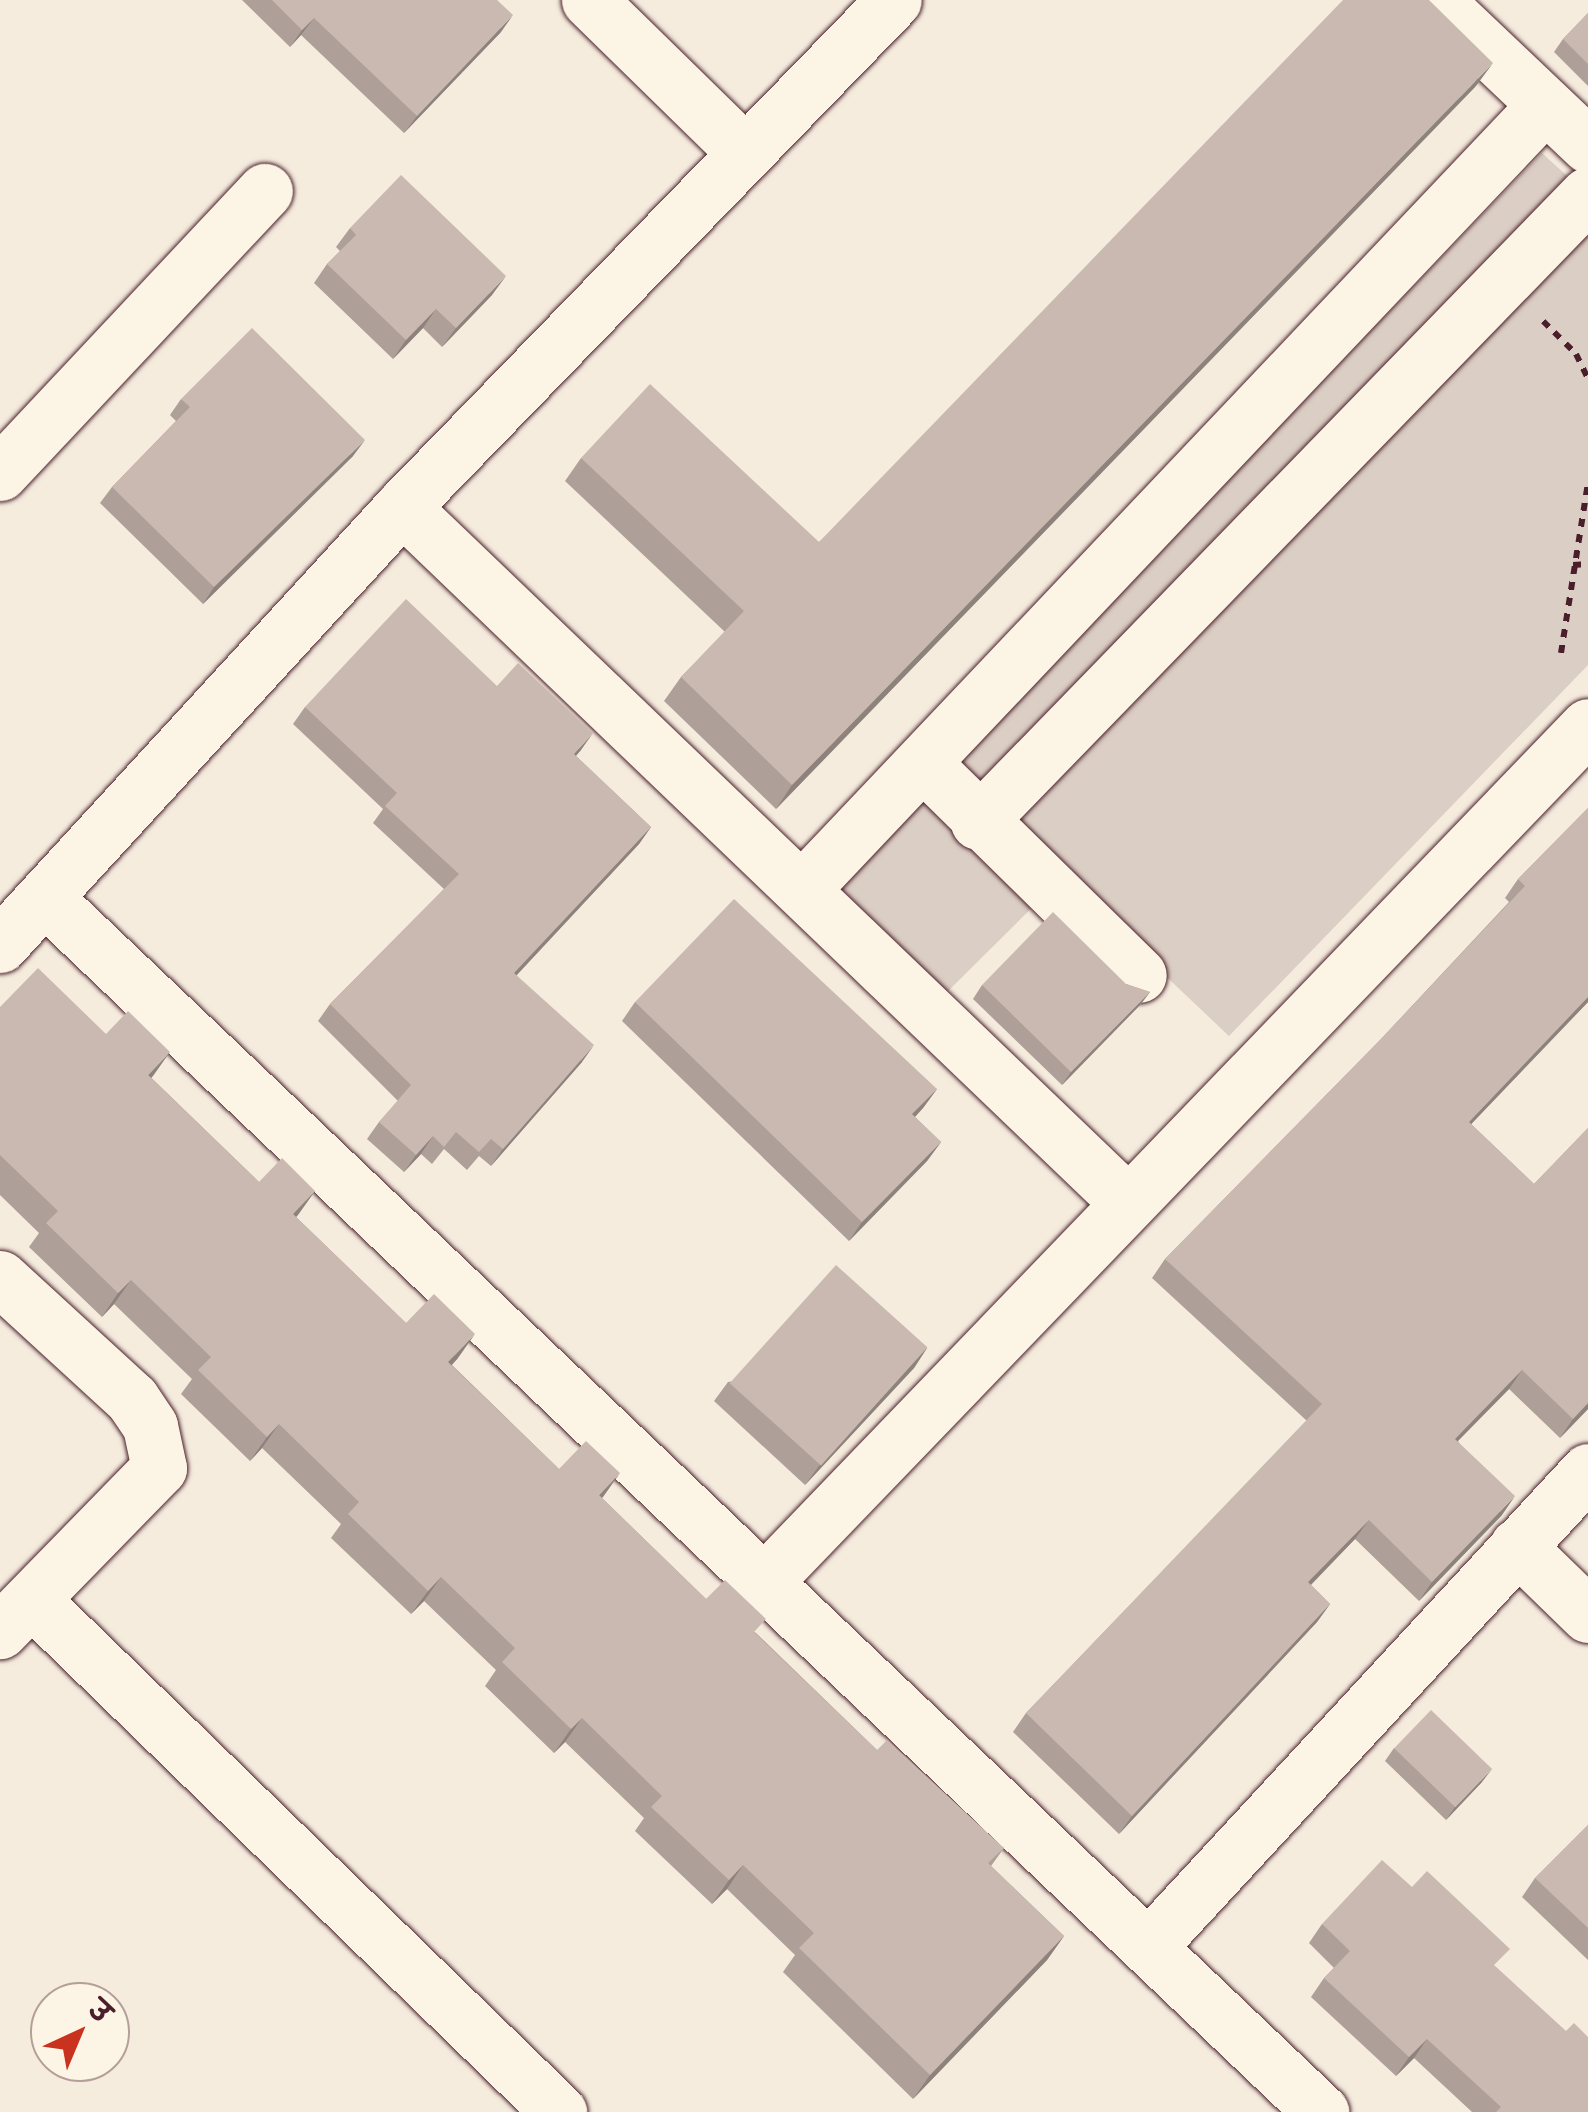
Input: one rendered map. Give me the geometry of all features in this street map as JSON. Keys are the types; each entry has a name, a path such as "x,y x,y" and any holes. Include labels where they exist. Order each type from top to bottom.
{"street":[{"path":"589,0 745,153"},
{"path":"0,945 402,506 894,0"},
{"path":"1435,0 1588,145"},
{"path":"802,890 1545,105"},
{"path":"0,473 266,191"},
{"path":"978,822 1588,194"},
{"path":"402,506 1127,1202"},
{"path":"764,1582 1588,726"},
{"path":"924,764 978,822 1138,975"},
{"path":"44,897 1321,2112"},
{"path":"0,1278 132,1400 150,1426 159,1468 16,1616 559,2112"},
{"path":"1148,1947 1588,1470"},
{"path":"1518,1546 1588,1614"}],"path":[{"path":"1503,281 1576,354 1588,379"},
{"path":"1561,654 1588,482"},
{"path":"1573,565 1588,564"}],"shaded area":[{"path":"1542,153 1588,195 1588,665 1229,1036 1062,878 944,995 834,888"}],"building":[{"path":"272,0 497,0 513,15 417,116 314,18 302,30"},
{"path":"1343,0 1429,0 1493,63 792,785 681,677 744,611 581,458 650,384 819,542"},
{"path":"1588,13 1588,64 1563,39"},
{"path":"401,175 506,276 456,328 436,309 406,340 327,264 356,235 350,228"},
{"path":"252,328 365,440 214,587 112,487 190,407 181,399"},
{"path":"406,599 497,686 518,663 593,733 574,754 651,827 514,973 594,1045 503,1149 491,1139 479,1152 456,1132 444,1147 433,1136 416,1155 379,1122 411,1085 330,1004 459,874 385,806 397,793 305,707"},
{"path":"1588,808 1588,997 1469,1122 1534,1184 1588,1128 1588,1403 1573,1419 1522,1370 1455,1439 1515,1496 1432,1582 1369,1520 1308,1582 1330,1604 1132,1816 1026,1713 1322,1404 1165,1259 1525,886 1518,879"},
{"path":"734,899 937,1089 912,1114 941,1142 862,1222 635,1002"},
{"path":"1053,912 1126,984 1150,992 1071,1072 982,985"},
{"path":"38,968 106,1034 128,1011 170,1052 148,1075 259,1182 282,1158 315,1191 293,1214 406,1323 434,1294 475,1334 448,1362 559,1469 586,1441 620,1473 599,1495 706,1599 725,1580 766,1619 754,1632 877,1750 887,1740 1004,1848 988,1863 1064,1936 930,2075 799,1948 814,1933 743,1865 729,1880 651,1807 662,1796 582,1718 571,1729 502,1662 515,1648 441,1577 428,1591 348,1514 359,1502 279,1424 267,1437 198,1370 211,1357 131,1280 118,1293 46,1223 58,1211 0,1155 0,1007"},
{"path":"836,1265 927,1347 821,1465 730,1383"},
{"path":"1431,1710 1492,1769 1455,1807 1394,1748"},
{"path":"1588,1825 1588,1928 1535,1878"},
{"path":"1382,1860 1412,1887 1427,1871 1510,1949 1494,1965 1566,2031 1574,2023 1588,2037 1588,2112 1496,2112 1501,2107 1427,2039 1409,2057 1324,1978 1350,1951 1322,1924"}]}
